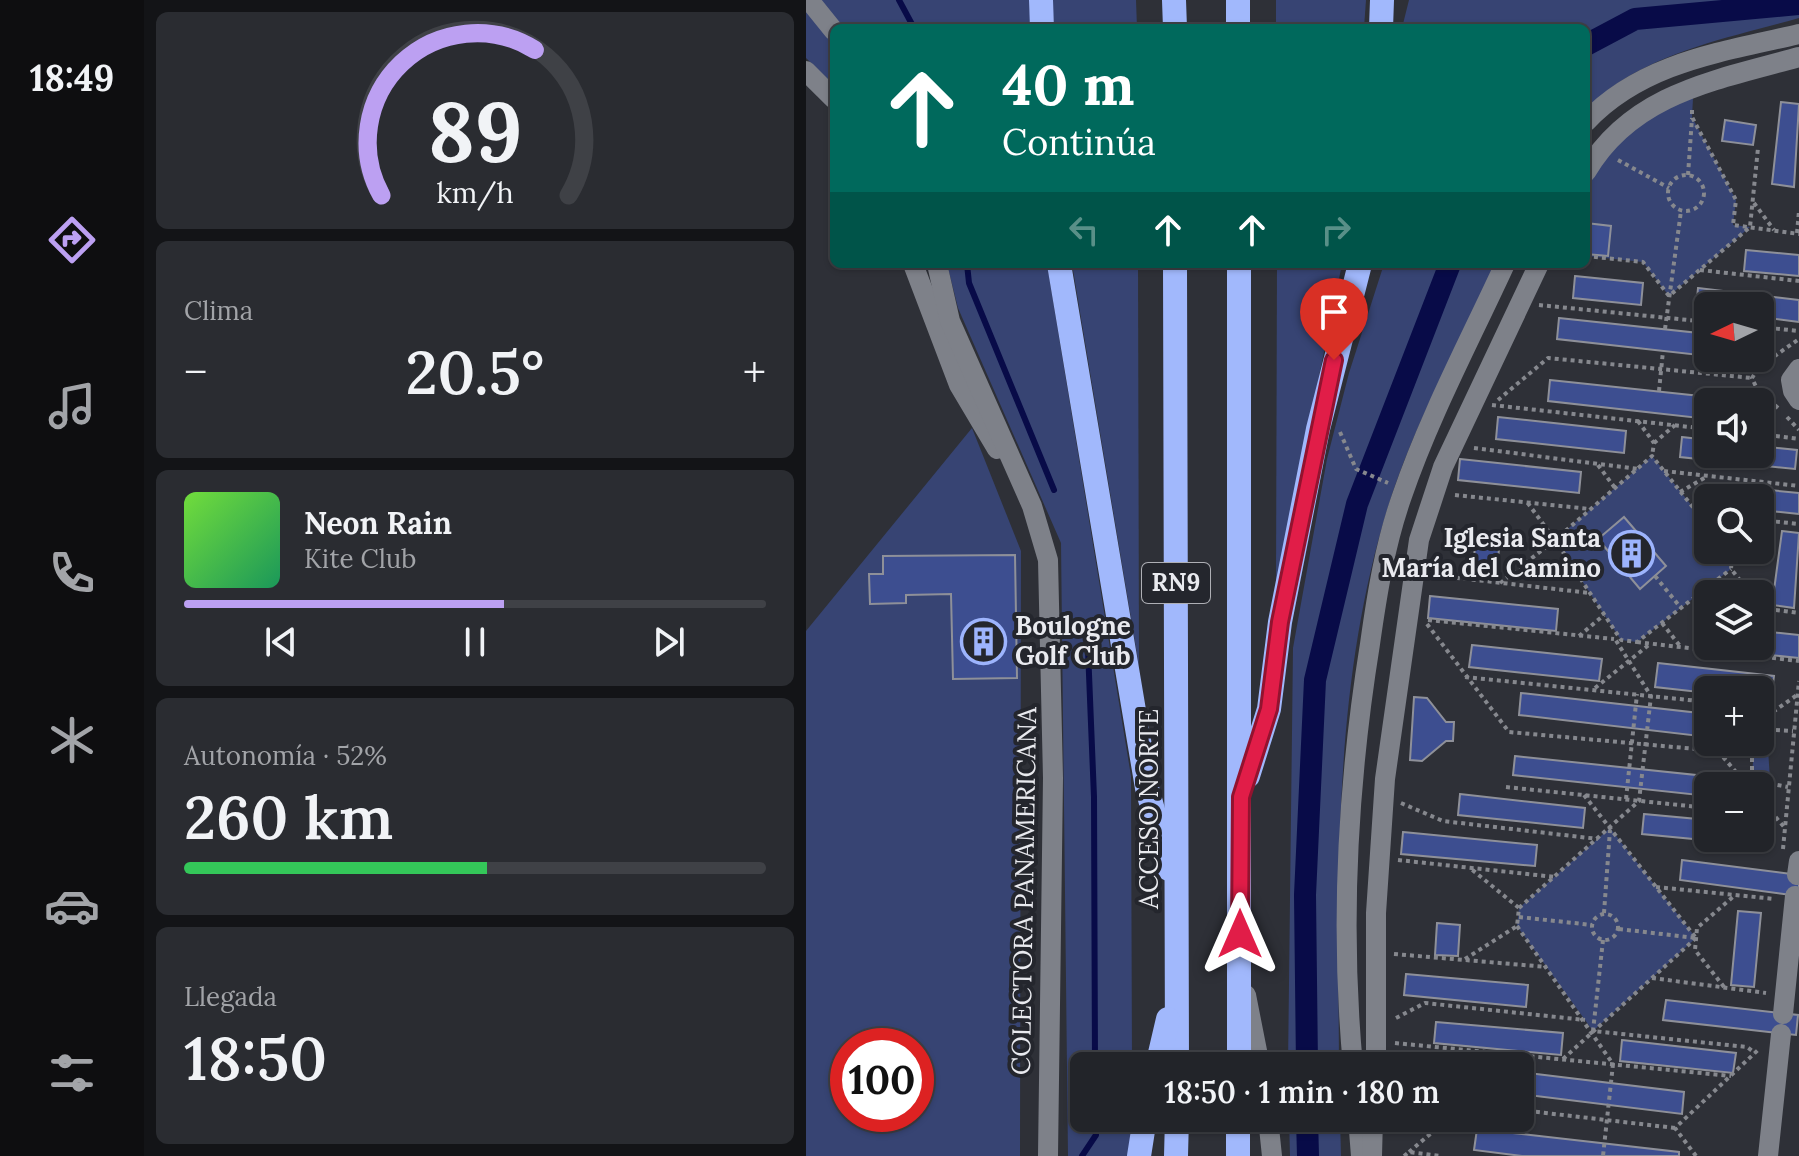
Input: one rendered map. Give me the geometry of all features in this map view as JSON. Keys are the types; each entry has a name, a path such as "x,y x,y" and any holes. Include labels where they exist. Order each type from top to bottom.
{"highway":[{"path":"1041,0 1042,24"},
{"path":"1174,0 1175,24"},
{"path":"1238,0 1238,24"},
{"path":"1060,268 1147,788 1178,903"},
{"name":"ACCESO NORTE","path":"1175,268 1177,1052"},
{"name":"RN9","path":"1239,268 1239,1052"},
{"path":"1241,797 1269,709 1280,622 1318,429 1359,268"},
{"path":"1160,1052 1178,974"},
{"path":"1139,1156 1143,1132"},
{"path":"1176,1156 1177,1132"},
{"path":"1238,1132 1238,1156"}],"street":[{"path":"809,0 830,26"},
{"path":"1590,118 1626,87 1669,65 1799,34"},
{"path":"1590,165 1599,150 1629,120 1695,88 1799,57"},
{"path":"806,71 830,95"},
{"path":"915,268 959,385 1032,506"},
{"name":"COLECTORA PANAMERICANA","path":"938,268 950,321 1032,506 1048,560 1052,652 1048,1156"},
{"path":"1353,1052 1348,918 1352,817 1361,698 1378,589 1405,488 1503,268"},
{"path":"1376,1052 1384,796 1414,573 1432,493 1457,438 1483,404 1537,268"},
{"path":"1799,369 1791,380 1799,400"},
{"path":"1768,1156 1790,875"},
{"path":"1240,962 1257,1052"},
{"path":"1269,1132 1272,1156"},
{"path":"1359,1132 1361,1156"},
{"path":"1372,1156 1373,1132"}],"path":[{"path":"1688,175 1695,88"},
{"path":"1692,117 1736,200 1733,225 1798,234 1799,211"},
{"path":"1669,296 1750,227 1758,148"},
{"path":"1599,150 1669,188"},
{"path":"1688,175 1699,180 1704,198 1693,211 1681,211 1672,205 1669,188 1676,178 1688,175"},
{"path":"1753,202 1774,230"},
{"path":"1665,329 1681,211"},
{"path":"1590,256 1643,262 1669,296"},
{"path":"1700,270 1799,281"},
{"path":"1521,303 1694,320"},
{"path":"1774,328 1799,331"},
{"path":"1659,391 1663,351"},
{"path":"1483,404 1548,358 1752,378"},
{"path":"1483,404 1694,427"},
{"path":"1655,423 1656,413"},
{"path":"1638,421 1654,443"},
{"path":"1500,583 1638,469 1652,456 1654,443 1675,425"},
{"path":"1339,429 1345,451 1360,473 1378,480"},
{"path":"1774,436 1799,439"},
{"path":"1457,438 1479,451 1638,469"},
{"path":"1652,456 1694,509"},
{"path":"1596,463 1615,488"},
{"path":"1664,471 1799,486"},
{"path":"1680,492 1707,476"},
{"path":"1432,493 1591,509"},
{"path":"1527,502 1590,593 1651,696 1639,801 1519,908 1517,926 1593,1031 1613,1064 1603,1156"},
{"path":"1776,522 1799,524"},
{"path":"1731,564 1731,569 1740,580"},
{"path":"1637,642 1731,569"},
{"path":"1414,573 1590,593"},
{"path":"1655,576 1681,608"},
{"path":"1774,610 1799,613"},
{"path":"1579,636 1604,615"},
{"path":"1694,749 1509,732 1424,620 1799,661"},
{"path":"1662,623 1680,647"},
{"path":"1593,690 1630,663 1650,643"},
{"path":"1465,677 1694,701"},
{"path":"1656,887 1777,899 1790,875 1785,828 1799,681"},
{"path":"1626,799 1637,694"},
{"path":"1774,711 1798,695"},
{"path":"1774,730 1794,731"},
{"path":"1722,756 1736,772"},
{"path":"1774,784 1788,787"},
{"path":"1506,787 1694,807"},
{"path":"1584,795 1696,938"},
{"path":"1384,796 1443,821 1598,839"},
{"path":"1774,815 1785,828"},
{"path":"1604,913 1610,828"},
{"path":"1380,858 1555,877"},
{"path":"1470,868 1519,908"},
{"path":"1724,987 1695,950 1697,928 1736,895"},
{"path":"1604,913 1613,916 1619,929 1612,939 1603,940 1596,937 1592,925 1596,917 1604,913"},
{"path":"1518,917 1592,925"},
{"path":"1463,960 1517,926"},
{"path":"1619,929 1696,938"},
{"path":"1563,1059 1696,938"},
{"path":"1593,1031 1603,940"},
{"path":"1377,952 1547,967"},
{"path":"1651,978 1768,993 1777,1018"},
{"path":"1377,1034 1425,1003 1585,1020"},
{"path":"1593,1031 1747,1047 1755,1053"},
{"path":"1377,1034 1563,1059 1731,1076"},
{"path":"1675,1128 1763,1045"},
{"path":"1534,1112 1675,1128 1696,1156"},
{"path":"1406,1154 1432,1132"},
{"path":"1406,1154 1441,1156"}],"shaded area":[{"path":"819,0 1029,0 1031,24 837,24"},
{"path":"1052,0 1136,0 1137,24 1054,24"},
{"path":"1276,0 1366,0 1364,24 1276,24"},
{"path":"1409,0 1799,0 1799,18 1660,60 1614,86 1590,108 1590,24 1403,24"},
{"path":"806,9 830,40 830,81 806,58"},
{"path":"1693,98 1692,117 1736,200 1733,225 1750,227 1669,296 1643,262 1590,256 1590,179 1604,152 1655,111"},
{"path":"948,268 1048,268 1131,776 1132,1052 1070,1052 1070,1132 1131,1132 1129,1156 1068,1156 1061,543 958,308"},
{"path":"1073,268 1138,268 1139,666"},
{"path":"1277,268 1341,268 1276,586"},
{"path":"1383,268 1495,268 1410,445 1388,507 1370,575 1357,644 1342,784 1339,1052 1288,1052 1293,648 1327,459 1349,373"},
{"name":"Boulogne Golf Club","path":"972,428 1021,551 1020,1156 806,1156 806,631"},
{"path":"1652,456 1694,508 1694,564 1731,564 1731,569 1717,580 1694,580 1694,598 1637,642 1621,640 1555,540"},
{"path":"1754,756 1768,756 1770,772 1752,772"},
{"path":"1610,828 1696,938 1593,1031 1517,926 1519,908"},
{"path":"1289,1132 1340,1132 1341,1156 1290,1156"}],"building":[{"path":"1781,102 1799,104 1794,187 1772,184"},
{"path":"1725,120 1756,125 1753,145 1722,141"},
{"path":"1590,223 1611,226 1608,256 1590,254"},
{"path":"1746,250 1799,255 1799,276 1744,271"},
{"path":"1575,276 1643,283 1641,305 1573,298"},
{"path":"1698,288 1732,292 1698,292"},
{"path":"1774,297 1799,300 1799,322 1774,319"},
{"path":"1559,318 1694,332 1694,354 1557,339"},
{"path":"1550,380 1694,395 1694,417 1548,401"},
{"path":"1498,417 1626,431 1624,453 1496,439"},
{"path":"1682,437 1694,438 1694,458 1680,457"},
{"path":"1774,448 1797,450 1795,469 1774,467"},
{"path":"1460,459 1581,472 1579,493 1458,480"},
{"path":"1774,490 1799,493 1799,514 1774,511"},
{"name":"Iglesia Santa María del Camino","path":"1624,517 1666,566 1640,589 1598,539"},
{"path":"1782,531 1799,533 1794,608 1774,605"},
{"path":"1475,547 1499,549 1496,580 1472,577"},
{"name":"Boulogne Golf Club","path":"1015,555 1017,678 953,679 951,594 906,595 906,603 870,604 869,574 883,574 883,556"},
{"path":"1430,596 1558,609 1556,631 1428,618"},
{"path":"1774,632 1799,635 1799,658 1774,655"},
{"path":"1472,645 1602,659 1599,681 1469,667"},
{"path":"1658,663 1774,676 1694,676 1694,691 1655,687"},
{"path":"1521,693 1694,712 1694,735 1519,715"},
{"path":"1414,697 1427,698 1446,722 1454,722 1453,741 1446,741 1422,761 1410,760"},
{"path":"1515,756 1694,775 1694,794 1513,775"},
{"path":"1460,794 1585,808 1583,828 1458,815"},
{"path":"1644,814 1694,819 1694,839 1642,834"},
{"path":"1403,832 1537,845 1535,866 1401,854"},
{"path":"1682,860 1799,875 1799,896 1680,880"},
{"path":"1738,911 1761,913 1754,987 1731,985"},
{"path":"1437,923 1460,925 1458,956 1435,955"},
{"path":"1406,974 1528,985 1526,1007 1404,995"},
{"path":"1666,1000 1798,1015 1796,1035 1663,1020"},
{"path":"1436,1022 1563,1033 1561,1055 1434,1043"},
{"path":"1622,1040 1736,1053 1733,1073 1620,1061"},
{"path":"1534,1074 1684,1092 1682,1114 1534,1096"},
{"path":"1477,1132 1503,1132 1679,1152 1679,1156 1522,1156 1474,1150"}],"waterway":[{"path":"899,0 912,24"},
{"path":"1590,43 1635,19 1799,4"},
{"path":"967,268 969,283 1054,490"},
{"path":"1307,1052 1305,895 1315,680 1357,504 1448,268"},
{"path":"1087,625 1094,797 1095,1052"},
{"path":"1082,1156 1096,1132"},
{"path":"1307,1132 1308,1156"}],"place":[{"name":"Iglesia Santa María del Camino","path":"1632,553"},
{"name":"Boulogne Golf Club","path":"984,641"}],"route":[{"path":"1240,934 1241,797 1269,709 1280,622 1334,360"}]}
